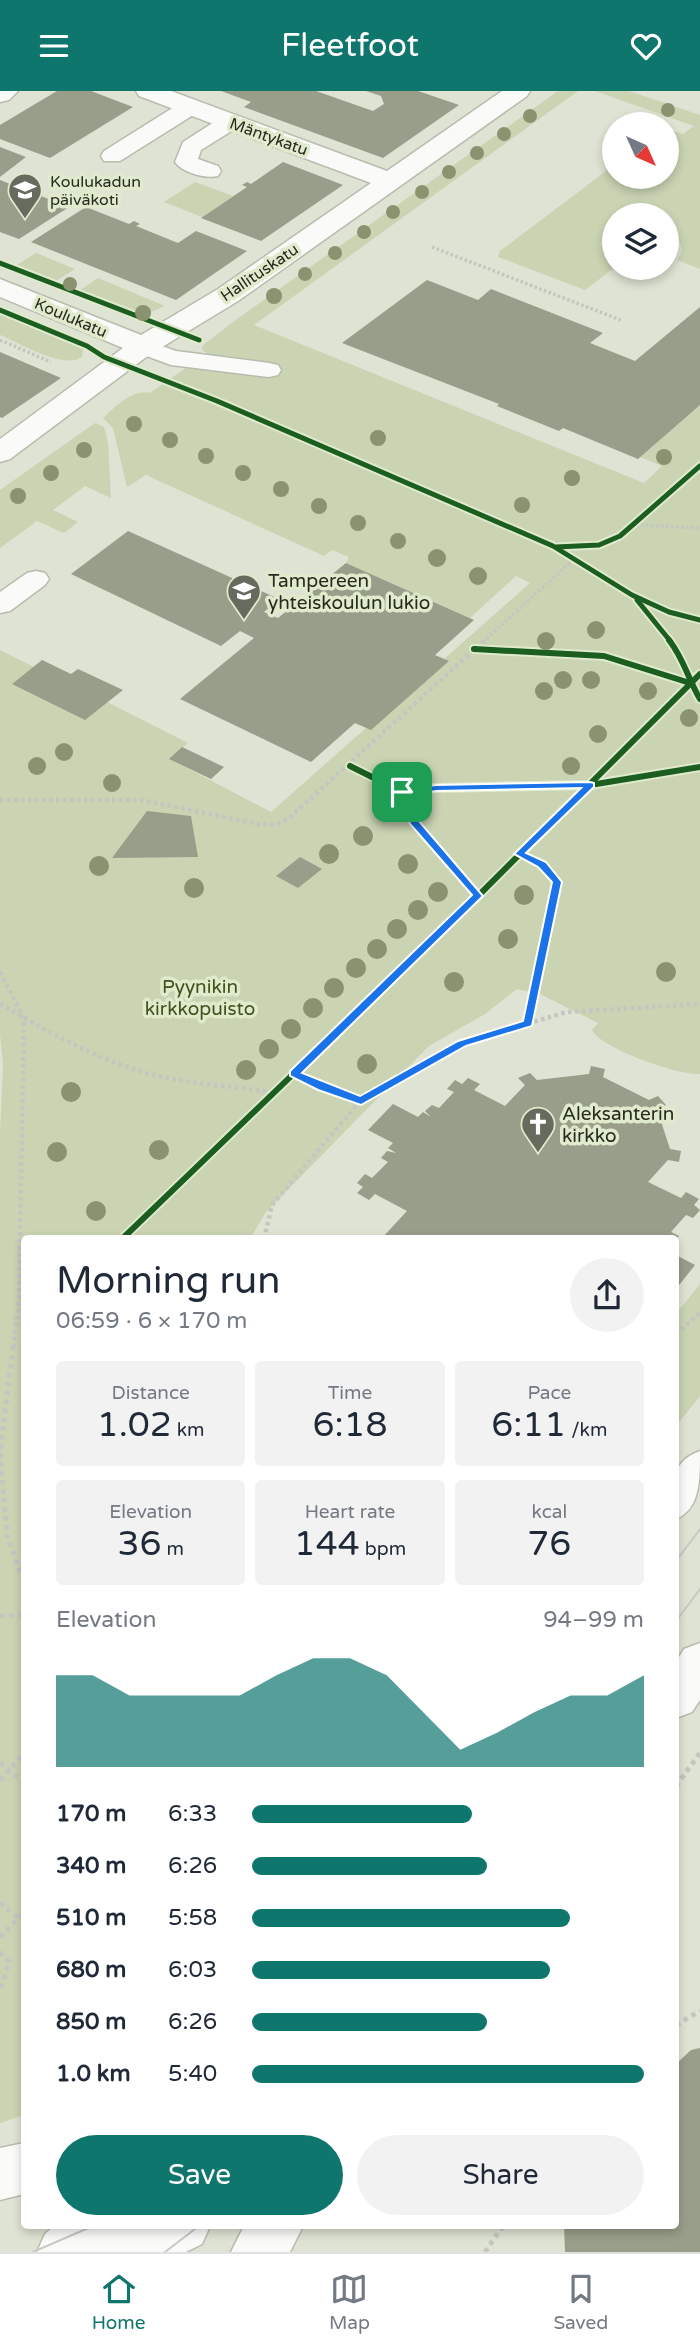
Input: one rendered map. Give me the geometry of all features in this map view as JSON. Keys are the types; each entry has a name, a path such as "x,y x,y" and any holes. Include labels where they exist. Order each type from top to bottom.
{"street":[{"path":"0,95 6,91"},
{"name":"Mäntykatu","path":"148,91 390,181"},
{"name":"Hallituskatu","path":"0,453 142,346 183,318 228,295 518,91"},
{"name":"Koulukatu","path":"0,287 142,346"},
{"path":"679,1497 700,1469"},
{"path":"679,1694 700,1663"},
{"path":"0,2174 21,2170"},
{"path":"63,2252 91,2229"},
{"path":"128,2252 178,2229"},
{"path":"257,2252 275,2229"}],"lane":[{"path":"112,156 190,107"},
{"path":"210,171 186,162 191,147 230,122"},
{"path":"142,346 171,358 269,370"},
{"path":"0,605 36,579"}],"path":[{"path":"432,247 623,321"},
{"path":"0,340 62,367"},
{"path":"627,533 644,516"},
{"path":"636,525 700,528"},
{"path":"564,552 586,566"},
{"path":"0,800 142,800 257,824 275,825 289,818 350,766 575,558"},
{"path":"474,649 486,650"},
{"path":"350,766 360,771"},
{"path":"511,862 528,845"},
{"path":"519,854 542,864 557,882 528,1024"},
{"path":"0,972 24,1018 15,1340 0,1453 7,1535 21,1574"},
{"path":"0,1004 64,1042 114,1063 191,1083 245,1087 276,1093"},
{"path":"265,1235 272,1205 361,1101 462,1043 566,1012 700,1004"},
{"path":"266,1102 304,1064"},
{"path":"294,1074 361,1101"},
{"path":"679,1331 700,1313"},
{"path":"0,1354 21,1334"},
{"path":"0,1616 21,1615"},
{"path":"679,1782 700,1753"},
{"path":"0,1780 21,1757"},
{"path":"0,1763 21,1779"},
{"path":"0,1903 21,1915"},
{"path":"0,1937 21,1917"},
{"path":"0,1952 9,1962 0,1989"},
{"path":"679,2023 700,2011"},
{"path":"485,2252 501,2229"}],"green space":[{"name":"Pyynikin kirkkopuisto","path":"558,91 578,91 254,325 644,483 662,466 640,457 700,405 700,1074 676,1071 625,1053 598,1037 592,1030 598,1023 540,994 517,989 485,1014 429,1046 266,1212 252,1235 21,1235 21,2116 0,2123 0,1133 3,1065 0,1034 0,650 34,667 13,684 107,702 188,743 170,759 271,812 530,583 516,576 470,618 346,563 349,557 332,550 324,556 146,475 127,487 113,428 103,418 131,396 150,393 207,353 202,350 203,345"},
{"path":"595,91 629,91 700,115 700,269 679,261 679,203 602,203 602,277 585,290 498,257 500,251 602,174 602,189 679,189 679,133 683,134 694,126 679,121 679,112 654,112"},
{"path":"195,182 233,196 202,217 164,202"},
{"path":"36,253 75,269 56,281 17,265"},
{"path":"98,278 165,306 141,316 79,291"},
{"path":"0,314 83,349 82,357 74,360 54,358 0,335"},
{"path":"95,423 104,427 108,442 111,498 85,486 53,510 78,522 64,533 37,521 0,548 0,490"},
{"path":"700,1284 700,1396 679,1422 679,1310"}],"building":[{"path":"57,91 91,91 133,107 50,158 0,139 0,125"},
{"path":"221,91 316,91 373,111 384,104 381,96 366,91 418,91 459,105 383,158 244,107 251,102"},
{"name":"Koulukadun päiväkoti","path":"0,147 26,157 0,177"},
{"path":"283,162 343,185 261,241 201,218 247,187 242,185 247,182 251,184"},
{"name":"Koulukadun päiväkoti","path":"0,180 69,207 19,239 0,232"},
{"path":"86,207 129,224 134,221 140,224 136,226 178,243 196,231 247,251 176,300 31,242"},
{"path":"427,280 478,300 491,289 603,333 590,343 635,361 700,307 700,405 638,459 563,428 559,431 497,406 499,404 342,343"},
{"path":"0,352 61,378 2,418"},
{"path":"128,531 279,599 264,612 278,618 346,563 474,620 435,655 449,661 371,730 355,723 311,762 180,699 254,638 240,631 221,646 71,574"},
{"path":"42,660 71,674 78,669 123,690 85,720 12,684"},
{"path":"182,747 224,767 211,779 169,759"},
{"path":"147,811 191,816 198,857 112,858"},
{"path":"300,857 322,869 298,888 276,876"},
{"name":"Aleksanterin kirkko","path":"591,1066 605,1069 603,1077 649,1100 658,1096 666,1105 657,1109 670,1149 681,1151 679,1162 668,1160 648,1182 681,1198 686,1192 699,1199 694,1205 700,1210 693,1218 686,1215 671,1232 677,1235 385,1235 407,1211 375,1194 369,1200 357,1193 363,1187 357,1183 365,1174 372,1178 388,1162 381,1158 387,1151 396,1153 388,1148 393,1143 368,1130 393,1104 418,1117 423,1112 431,1117 425,1111 432,1105 439,1108 454,1092 447,1089 455,1080 462,1084 468,1078 480,1084 474,1090 505,1106 525,1085 518,1078 530,1073 537,1080 589,1074"},
{"path":"679,1257 695,1265 679,1285"},
{"path":"700,2048 700,2252 565,2252 564,2229 679,2229 679,2061 691,2050"}],"tram line":[{"path":"679,1557 700,1529"},
{"path":"679,1617 700,1589"},
{"path":"33,2252 86,2229"},
{"path":"165,2252 195,2229"}],"cycle path":[{"path":"0,263 199,340"},
{"path":"0,310 87,346 104,357 217,401 553,546 632,595 669,612 700,620"},
{"path":"556,547 599,545 620,536 700,466"},
{"path":"637,600 683,657 690,683 700,699"},
{"path":"474,649 604,656 690,683"},
{"path":"126,1235 478,896 700,674"},
{"path":"350,766 402,792 414,822 478,896"},
{"path":"402,792 436,788 590,785 700,767"}],"place":[{"name":"Koulukadun päiväkoti","path":"25,220"},
{"name":"Tampereen yhteiskoulun lukio","path":"244,621"},
{"name":"Aleksanterin kirkko","path":"538,1154"}],"route":[{"path":"590,785 519,854 542,864 557,882 528,1024 462,1043 361,1101 294,1074 478,896 414,822 402,792 436,788 590,785"}]}
